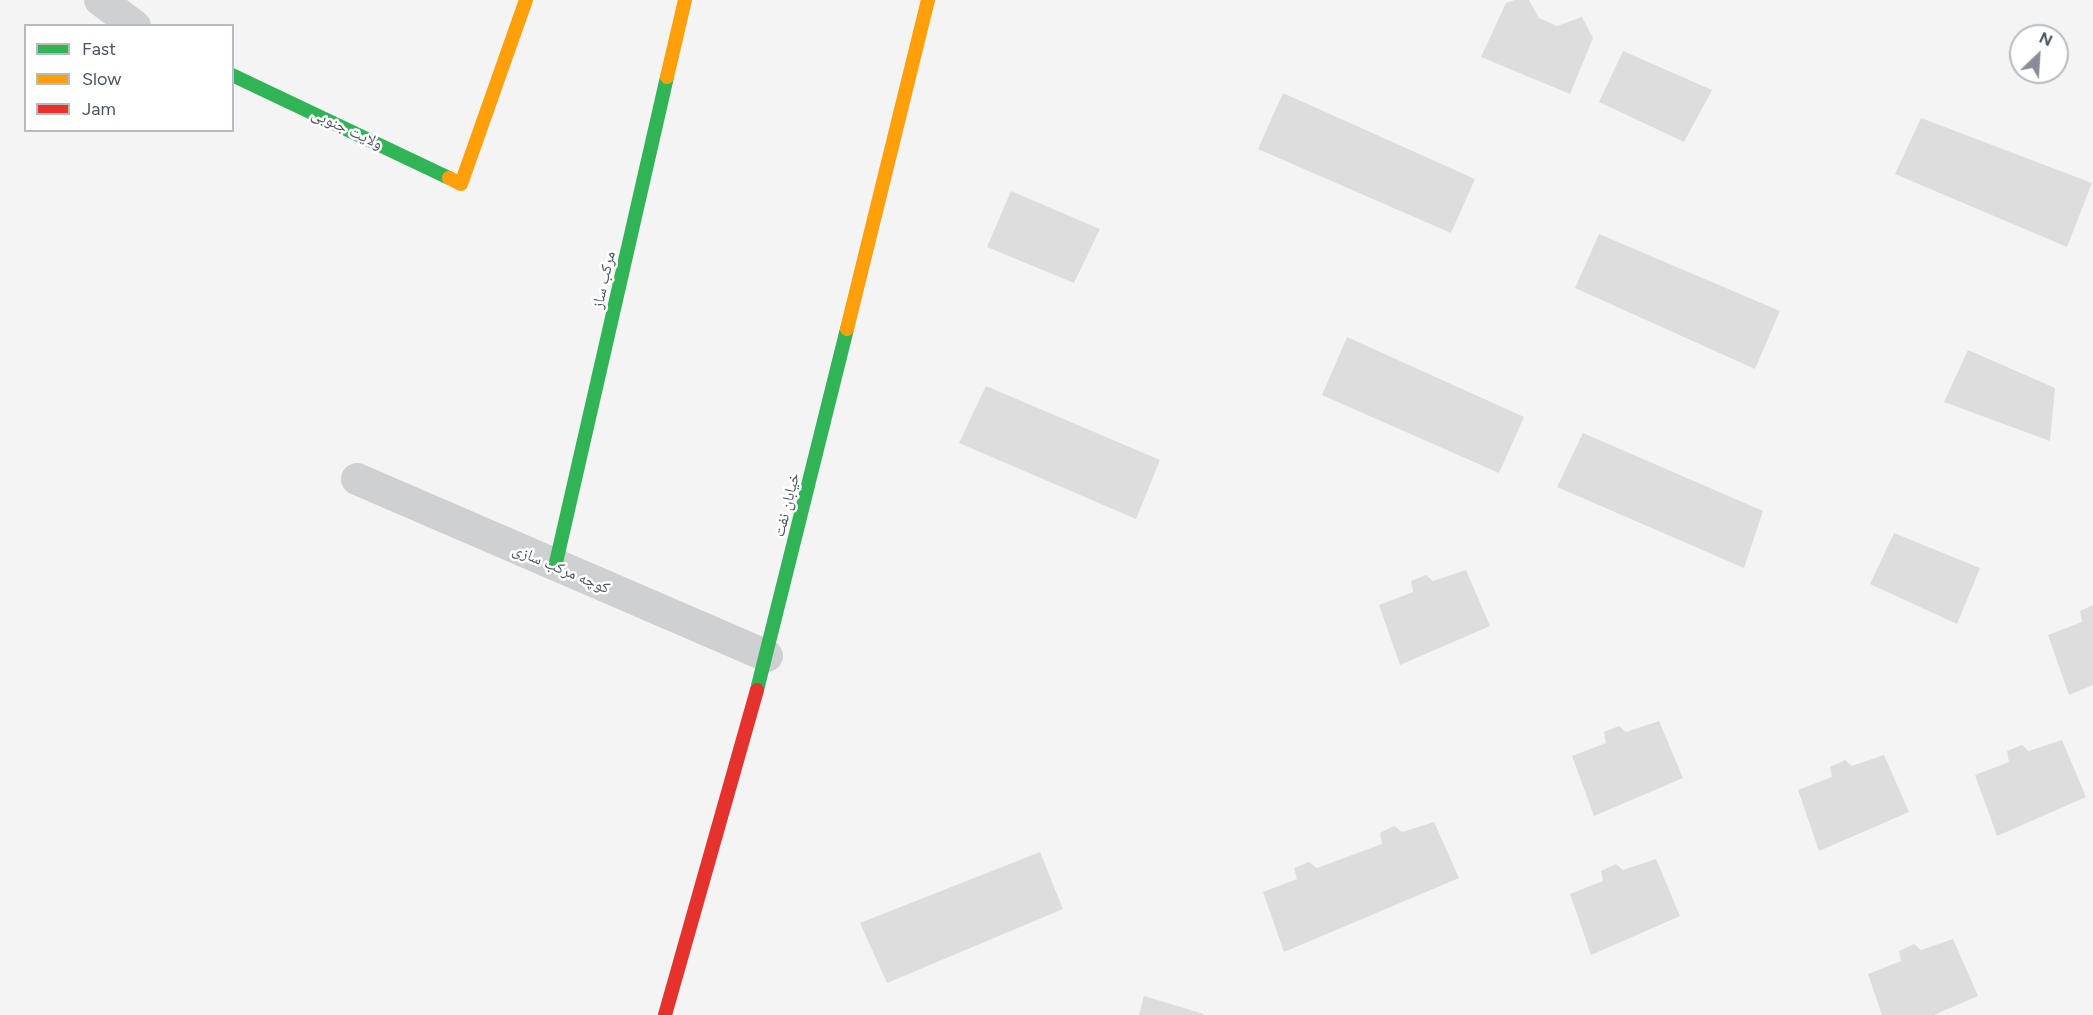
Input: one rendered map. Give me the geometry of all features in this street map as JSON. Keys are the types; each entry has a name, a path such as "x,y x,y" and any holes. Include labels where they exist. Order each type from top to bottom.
{"main road":[{"name":"ولایت جنوبی","path":"234,76 461,184 526,0"},
{"name":"مرکب ساز","path":"555,567 685,0"},
{"name":"خیابان نفت","path":"665,1015 767,656 928,0"}],"street":[{"path":"100,0 132,24"},
{"name":"کوچه مرکب سازی","path":"357,479 555,567 767,656"}],"building":[{"path":"1515,0 1529,0 1539,18 1557,26 1582,17 1593,38 1570,94 1481,57 1506,3"},
{"path":"1623,51 1712,90 1684,142 1599,102"},
{"path":"1283,93 1475,179 1451,233 1258,149"},
{"path":"1921,118 2092,183 2067,247 1895,174"},
{"path":"1011,191 1100,229 1074,283 987,247"},
{"path":"1599,234 1780,311 1755,369 1575,288"},
{"path":"1347,337 1524,417 1499,473 1322,395"},
{"path":"1968,350 2055,388 2050,441 1944,402"},
{"path":"986,386 1160,460 1136,519 959,443"},
{"path":"1583,433 1763,511 1744,568 1557,487"},
{"path":"1894,533 1980,568 1957,624 1870,584"},
{"path":"1466,570 1490,626 1400,665 1379,605 1413,592 1411,581 1426,575 1433,581"},
{"path":"2093,605 2093,685 2069,695 2048,635 2082,622 2080,611"},
{"path":"1659,721 1683,778 1594,816 1572,756 1606,743 1604,732 1619,726 1626,732"},
{"path":"2062,740 2086,797 1997,836 1975,775 2009,762 2007,751 2022,745 2029,751"},
{"path":"1884,755 1909,812 1819,851 1798,790 1832,777 1830,767 1845,760 1852,766"},
{"path":"1434,822 1459,878 1284,952 1263,892 1297,879 1294,868 1309,862 1317,868 1382,844 1380,833 1394,826 1402,832"},
{"path":"1040,852 1063,909 887,983 860,923"},
{"path":"1656,859 1680,916 1591,955 1570,894 1603,881 1601,871 1616,864 1623,870"},
{"path":"1953,939 1978,996 1934,1015 1882,1015 1868,974 1901,961 1899,951 1914,944 1921,950"},
{"path":"1144,996 1204,1014 1204,1015 1139,1015"}],"traffic: fast":[{"path":"234,76 449,178"},
{"path":"555,567 667,77"},
{"path":"757,690 847,329"}],"traffic: slow":[{"path":"449,178 461,184 526,0"},
{"path":"667,77 685,0"},
{"path":"847,329 928,0"}],"traffic: jam":[{"path":"665,1015 757,690"}]}
